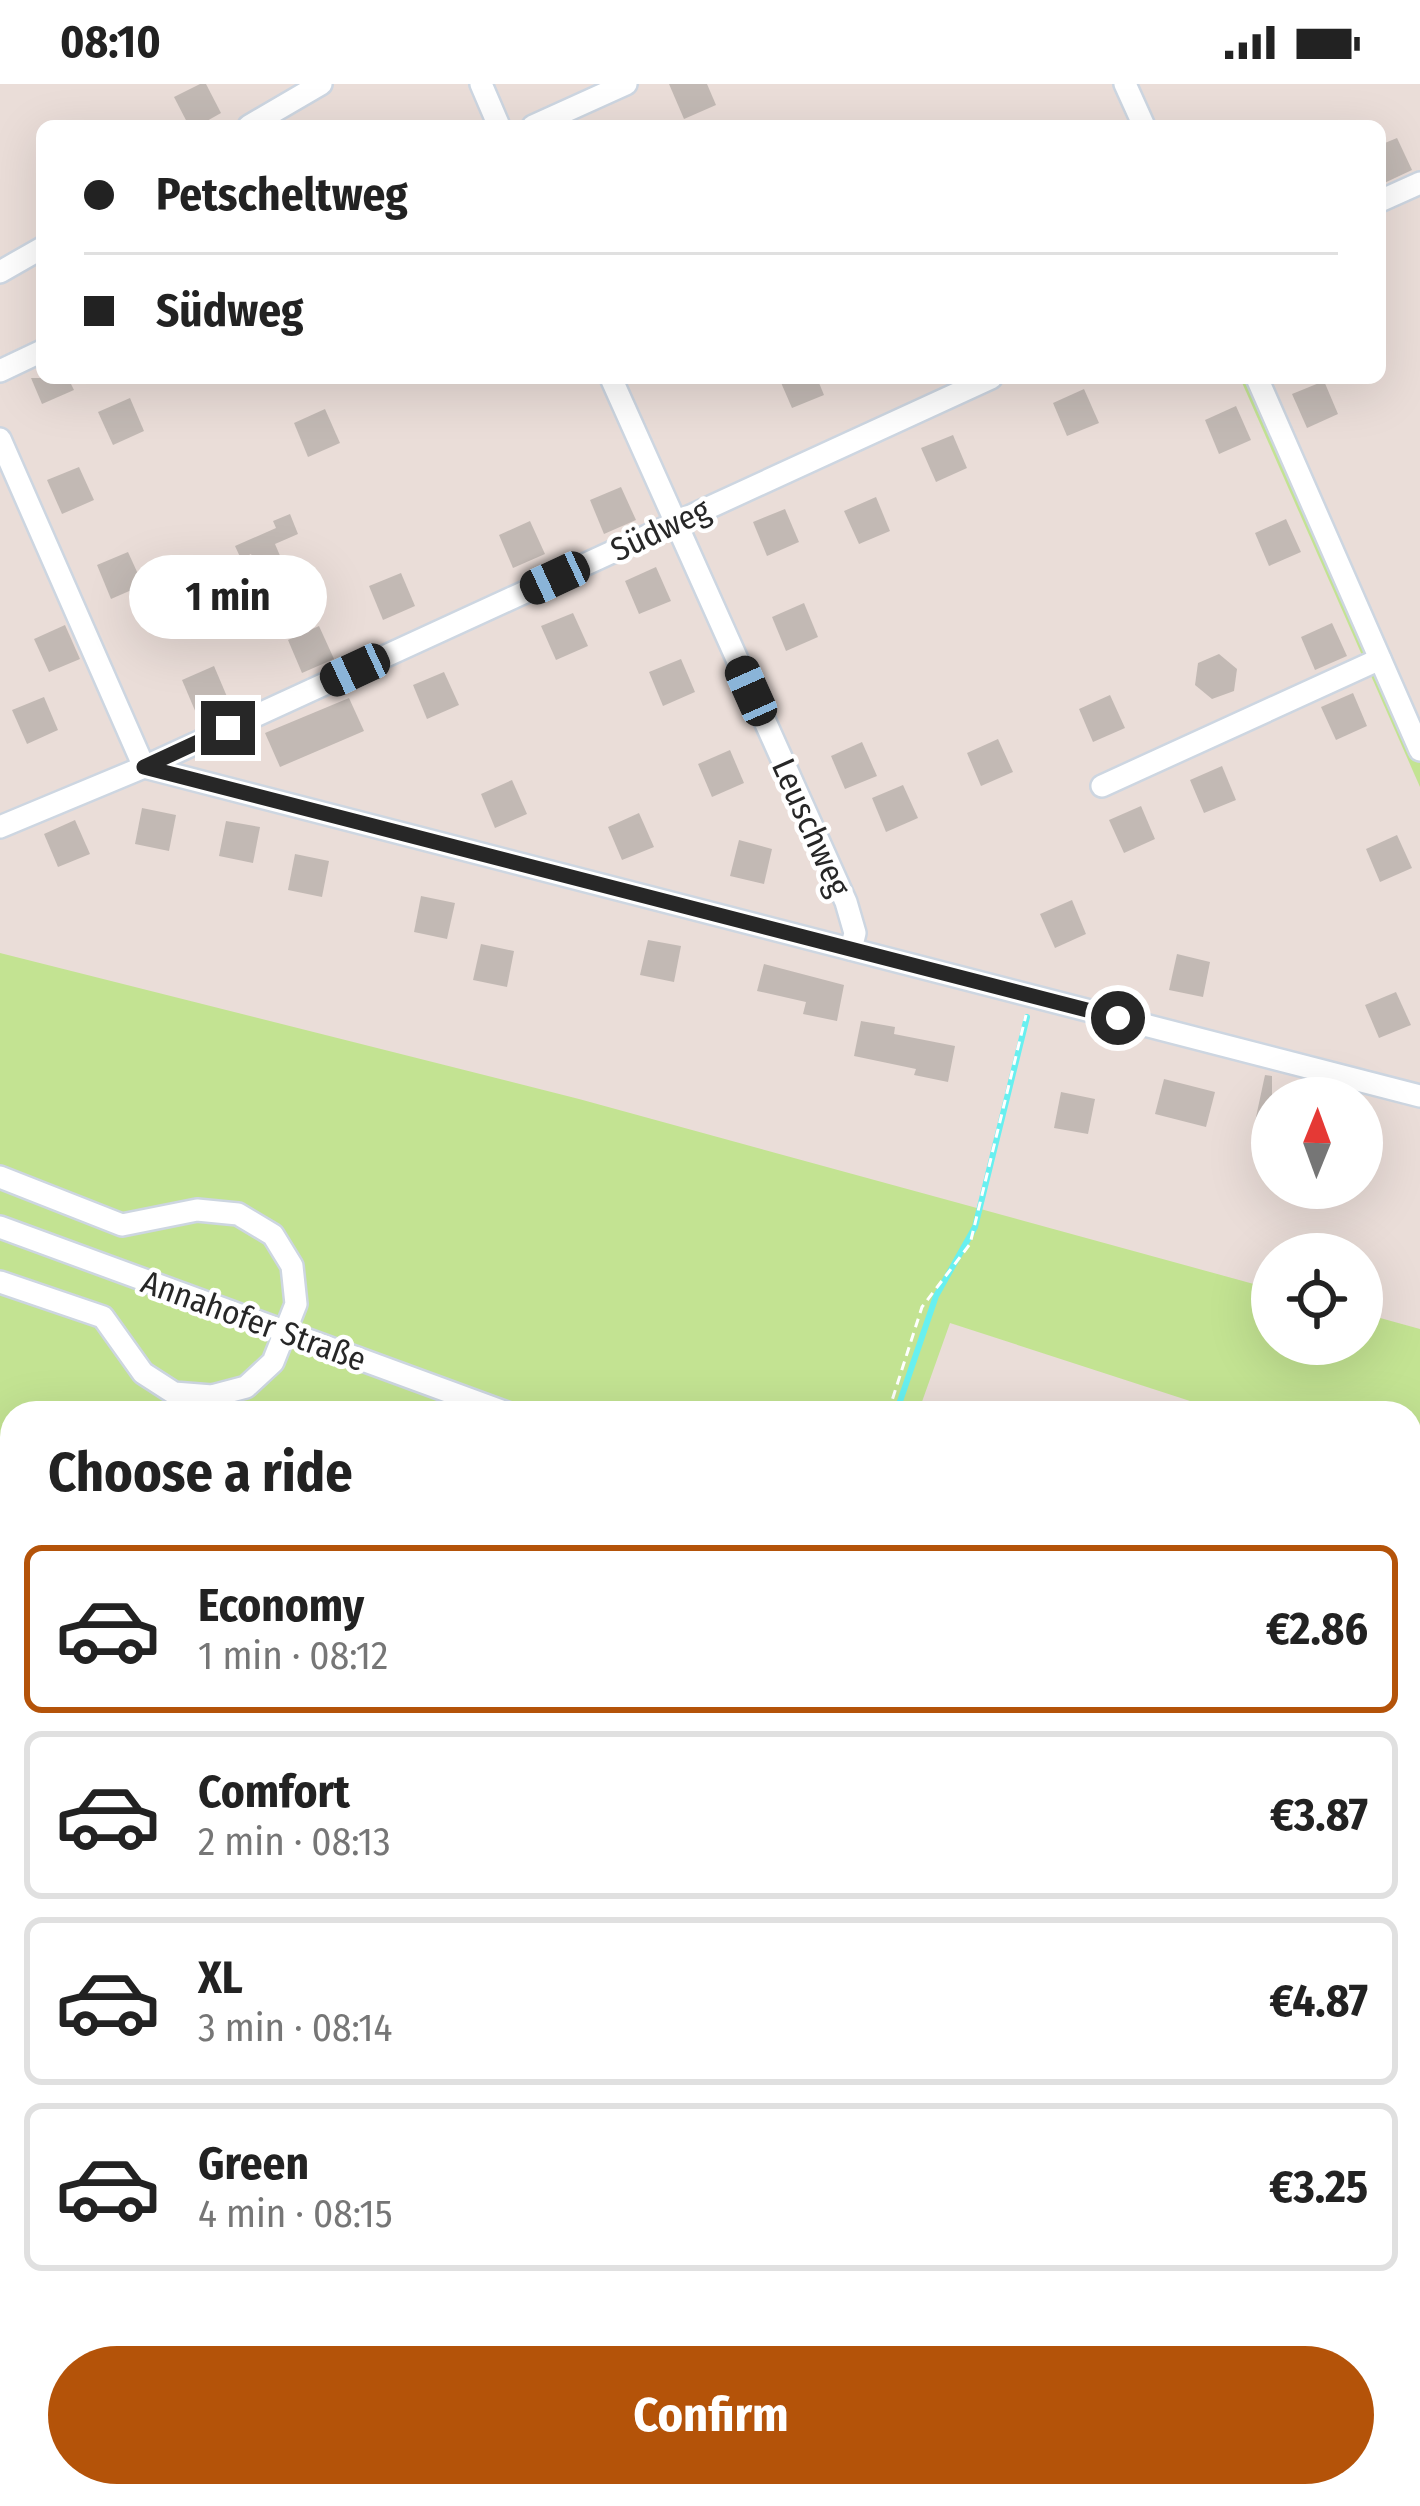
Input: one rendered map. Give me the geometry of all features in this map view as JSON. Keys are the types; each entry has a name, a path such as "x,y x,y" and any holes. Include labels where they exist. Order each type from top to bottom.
{"street":[{"path":"259,120 321,84"},
{"path":"481,84 496,120"},
{"path":"546,120 626,84"},
{"path":"1125,84 1141,120"},
{"path":"1386,198 1420,183"},
{"path":"0,272 36,251"},
{"path":"0,371 36,355"},
{"name":"Leuschweg","path":"614,384 847,902 855,933 851,950"},
{"name":"Südweg","path":"0,827 144,767 978,384"},
{"path":"1260,384 1420,750"},
{"path":"0,439 144,767 1420,1096"},
{"path":"1102,786 1380,659"},
{"path":"0,1177 122,1225 197,1210 238,1214 273,1234 292,1266 296,1304 273,1362 246,1387 212,1396 174,1393 142,1373 103,1317 0,1282"},
{"name":"Annahofer Straße","path":"0,1227 475,1401"}],"path":[{"path":"892,1401 922,1307 970,1244 1031,996"}],"green space":[{"path":"1243,384 1269,384 1420,725 1420,787"},
{"path":"0,953 579,1099 1251,1283 1251,1365 1383,1365 1383,1319 1420,1329 1420,1401 1190,1401 950,1323 922,1401 0,1401"}],"building":[{"path":"206,84 221,113 209,120 186,120 174,97"},
{"path":"669,84 707,84 716,105 684,119"},
{"path":"1397,138 1412,170 1386,182 1386,143"},
{"path":"31,378 36,378 36,384 71,384 74,390 42,404"},
{"path":"782,384 819,384 824,395 792,408"},
{"path":"1325,384 1338,414 1307,428 1292,394"},
{"path":"1084,389 1099,423 1067,436 1053,403"},
{"path":"130,398 144,431 113,445 98,412"},
{"path":"1236,406 1251,440 1219,454 1205,420"},
{"path":"325,409 340,443 308,457 294,423"},
{"path":"953,435 967,468 936,482 921,448"},
{"path":"79,467 94,500 62,514 47,480"},
{"path":"621,487 636,520 604,534 590,500"},
{"path":"876,497 890,531 859,544 844,511"},
{"path":"785,509 799,542 767,556 753,522"},
{"path":"290,514 298,534 275,544 281,558 257,568 251,554 241,559 235,546 276,528 273,521"},
{"path":"1286,519 1301,552 1269,566 1255,533"},
{"path":"530,521 545,554 513,568 499,535"},
{"path":"128,552 143,585 111,599 97,565"},
{"path":"656,567 671,601 639,614 625,581"},
{"path":"401,573 415,606 383,620 369,586"},
{"path":"804,603 818,637 786,651 772,617"},
{"path":"573,613 588,646 556,660 541,626"},
{"path":"1332,623 1347,656 1315,670 1301,637"},
{"path":"65,625 80,659 49,672 34,639"},
{"path":"319,626 334,659 302,673 288,640"},
{"path":"1219,654 1237,669 1234,691 1212,699 1195,685 1198,663"},
{"path":"681,659 695,692 663,706 649,672"},
{"path":"214,666 228,699 196,713 182,680"},
{"path":"444,672 459,705 427,719 413,685"},
{"path":"1353,693 1367,726 1336,740 1321,707"},
{"path":"1110,695 1125,728 1093,742 1079,709"},
{"path":"44,697 58,730 27,744 12,710"},
{"path":"349,698 364,731 280,767 265,733"},
{"path":"998,739 1013,772 981,786 967,753"},
{"path":"862,742 877,776 845,789 831,756"},
{"path":"730,750 744,783 712,797 698,764"},
{"path":"1222,766 1236,800 1204,813 1190,780"},
{"path":"512,780 527,814 495,828 481,794"},
{"path":"903,785 918,818 886,832 872,798"},
{"path":"1141,806 1155,839 1124,853 1109,820"},
{"path":"142,808 176,815 169,851 135,844"},
{"path":"639,813 654,847 622,860 608,827"},
{"path":"75,820 90,854 58,867 44,834"},
{"path":"226,821 260,827 253,863 219,856"},
{"path":"1397,835 1412,868 1380,882 1366,849"},
{"path":"739,840 772,849 764,884 730,876"},
{"path":"295,854 329,861 322,897 288,890"},
{"path":"421,896 455,903 447,939 414,932"},
{"path":"1072,900 1086,934 1055,948 1040,914"},
{"path":"648,940 681,946 674,982 640,975"},
{"path":"481,944 514,951 507,987 473,980"},
{"path":"1177,954 1210,962 1203,997 1169,990"},
{"path":"764,964 844,985 837,1021 803,1014 806,1002 757,991"},
{"path":"1396,992 1411,1025 1379,1038 1365,1005"},
{"path":"861,1021 895,1027 894,1034 955,1046 948,1082 914,1075 916,1069 854,1056"},
{"path":"1164,1079 1215,1092 1206,1127 1155,1114"},
{"path":"1061,1092 1095,1099 1088,1134 1054,1128"}],"waterway":[{"path":"900,1401 936,1296 975,1227 1027,1017"}],"route":[{"path":"228,728 144,767 1118,1018"}]}
